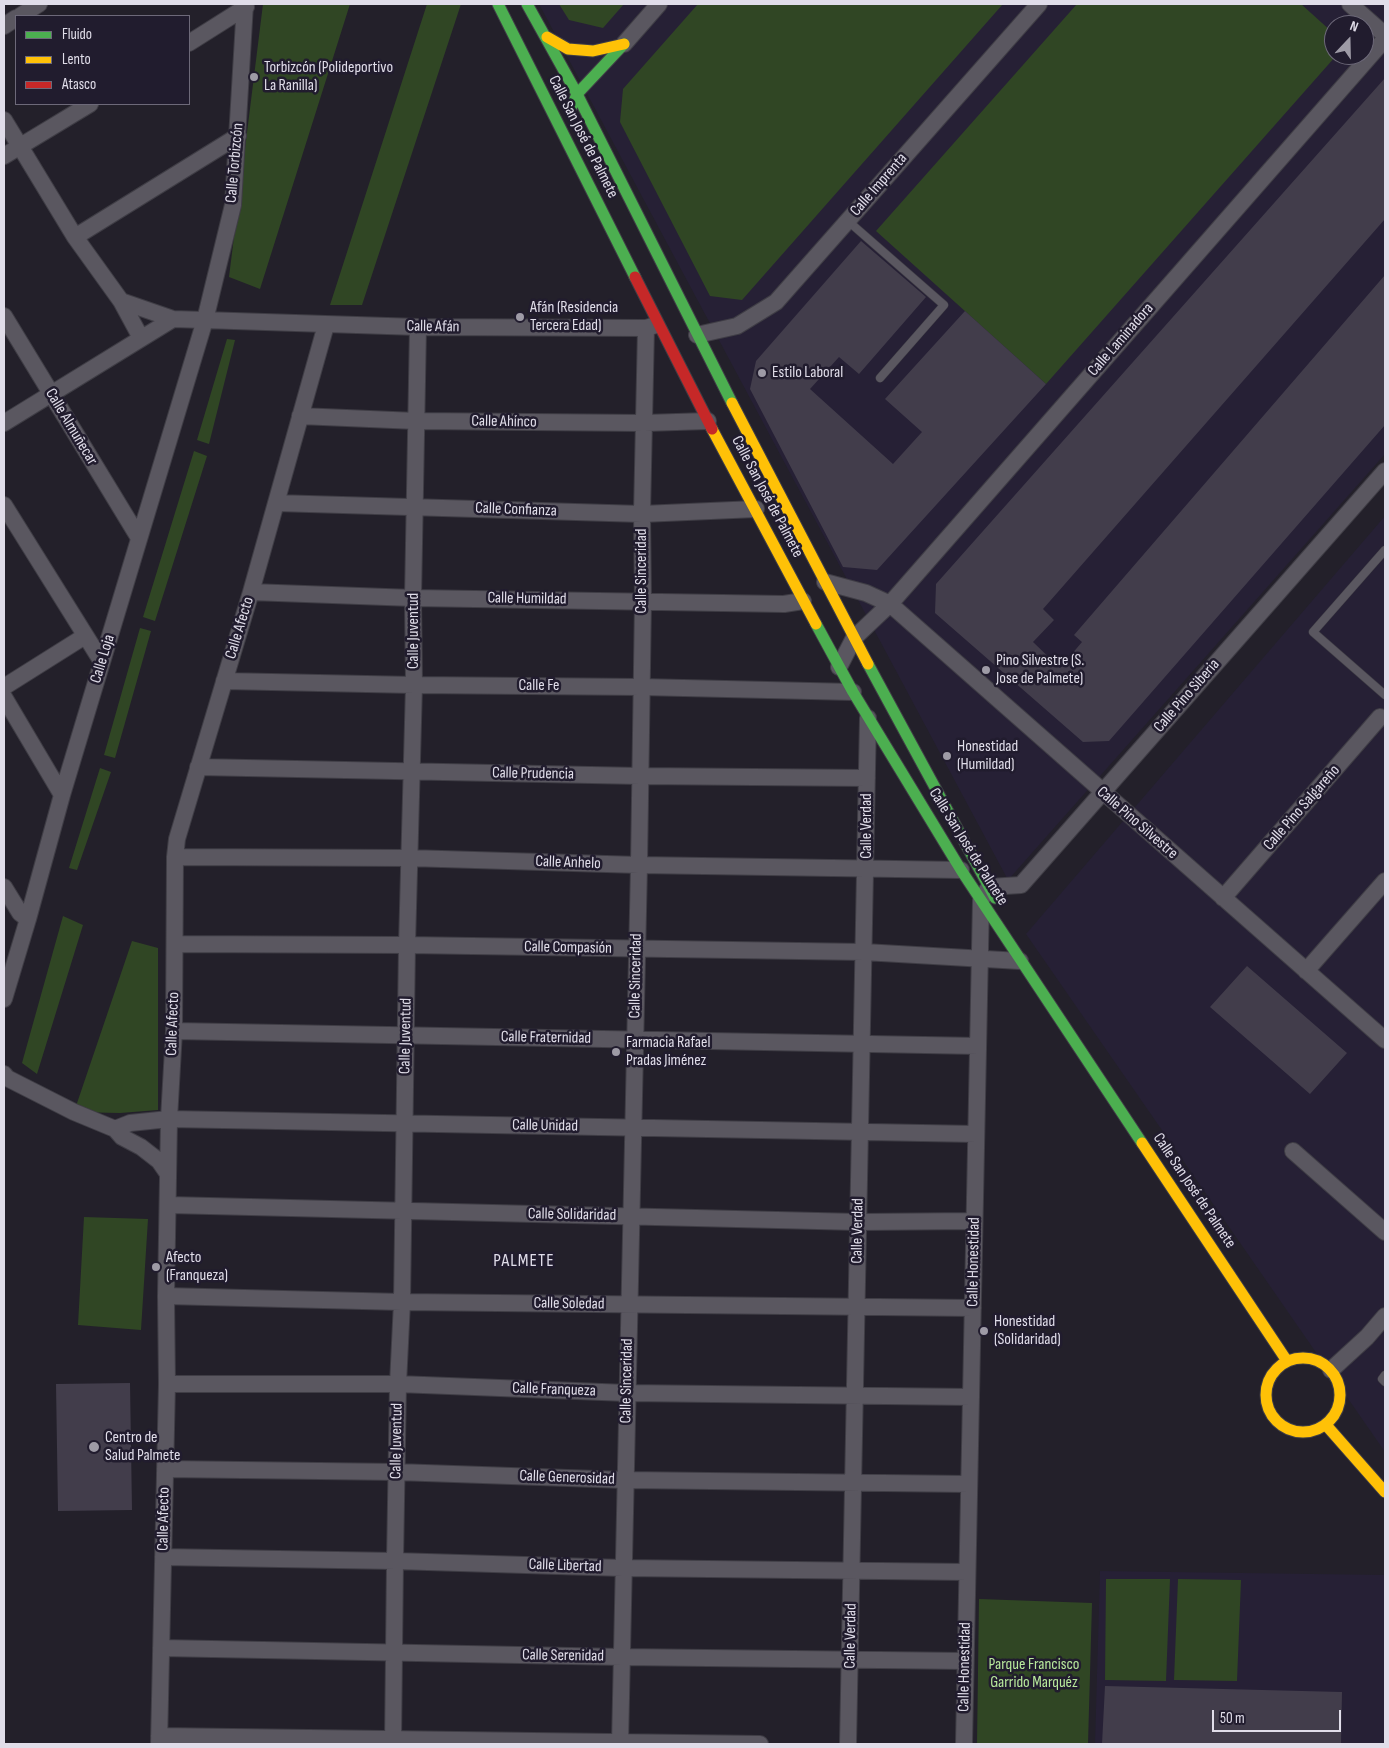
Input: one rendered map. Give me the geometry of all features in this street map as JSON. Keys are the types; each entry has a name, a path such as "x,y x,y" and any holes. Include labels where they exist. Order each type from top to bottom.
{"street":[{"path":"22,15 40,4"},
{"name":"Calle San José de Palmete","path":"498,4 562,130 653,326 708,421 839,667 868,718 962,870 985,893 1040,988"},
{"name":"Calle San José de Palmete","path":"527,4 577,94 687,333 734,406 1020,961 1040,988 1287,1361"},
{"path":"562,130 577,94 659,4"},
{"name":"Calle Imprenta","path":"687,333 737,326 776,302 1039,4"},
{"path":"1350,4 1385,35"},
{"path":"190,42 245,6"},
{"name":"Calle Torbizcón","path":"205,320 233,205 245,6"},
{"path":"4,26 15,19"},
{"path":"546,37 568,49 592,51 624,44"},
{"name":"Calle Laminadora","path":"839,667 854,638 890,604 1385,40"},
{"path":"4,156 88,105"},
{"path":"4,120 75,237 121,301 142,338"},
{"path":"75,237 238,136"},
{"name":"Calle Afán","path":"121,301 173,319 418,327 653,326"},
{"name":"Calle Almuñecar","path":"4,316 139,538"},
{"path":"4,423 173,319"},
{"name":"Calle Loja","path":"4,999 62,795 205,320"},
{"name":"Calle Afecto","path":"159,1740 167,1384 166,1296 169,1119 174,1031 175,856 177,840 251,592 326,325"},
{"path":"653,326 687,333"},
{"path":"653,326 688,353"},
{"name":"Calle Sinceridad","path":"620,1743 639,865 643,601 642,514 645,423 653,326"},
{"name":"Calle Juventud","path":"394,1742 398,1384 402,1302 407,945 414,685 413,598 418,327"},
{"path":"700,367 734,406"},
{"name":"Calle Ahínco","path":"300,416 416,421 645,423 708,421"},
{"name":"Calle Pino Siberia","path":"985,893 1021,885 1382,482"},
{"name":"Calle Confianza","path":"276,503 642,514 756,509"},
{"path":"4,505 84,636 102,662"},
{"name":"Calle Pino Silvestre","path":"825,582 866,593 890,604 1102,793 1385,1040"},
{"name":"Calle Humildad","path":"251,592 413,598 784,604 803,601"},
{"path":"4,687 84,636"},
{"name":"Calle Fe","path":"224,681 853,692"},
{"path":"4,697 62,795"},
{"name":"Calle Pino Salgareño","path":"1223,898 1380,717"},
{"name":"Calle Verdad","path":"848,1744 868,718"},
{"name":"Calle Prudencia","path":"198,767 640,776 867,778"},
{"name":"Calle Anhelo","path":"175,856 409,858 639,865 962,870"},
{"path":"1306,971 1385,881"},
{"path":"4,887 20,913 28,919"},
{"name":"Calle Honestidad","path":"964,1744 980,960 985,893"},
{"name":"Calle Compasión","path":"175,944 407,945 864,952 1020,961"},
{"name":"Calle Fraternidad","path":"174,1031 978,1046"},
{"path":"4,1074 7,1078 74,1112 115,1129 122,1137 141,1146 159,1161 168,1174"},
{"name":"Calle Unidad","path":"115,1129 130,1123 169,1119 861,1130 976,1134"},
{"path":"1292,1151 1385,1232"},
{"name":"Calle Solidaridad","path":"169,1205 858,1222 974,1222"},
{"name":"Calle Soledad","path":"166,1296 402,1302 972,1308"},
{"path":"1331,1370 1367,1337 1385,1316"},
{"path":"1299,1358 1311,1359 1322,1363 1331,1370 1338,1381 1341,1393 1340,1405 1326,1425 1315,1431 1302,1432 1290,1430 1279,1424 1271,1414 1266,1403 1266,1390 1270,1378 1277,1368 1287,1361 1299,1358"},
{"name":"Calle Franqueza","path":"167,1384 398,1384 627,1393 971,1397"},
{"path":"1326,1425 1385,1492"},
{"name":"Calle Generosidad","path":"165,1469 397,1472 625,1480 969,1484"},
{"name":"Calle Libertad","path":"163,1557 395,1561 623,1568 967,1572"},
{"name":"Calle Serenidad","path":"161,1648 622,1657 965,1661"},
{"path":"159,1740 760,1744"}],"lane":[{"path":"848,221 944,305 880,378"},
{"path":"1385,550 1313,632 1385,695"},
{"path":"1385,1375 1382,1379 1385,1382"}],"shaded area":[{"path":"539,4 1385,4 1385,454 1008,880"},
{"path":"1385,516 1385,1452 1026,934"},
{"path":"1100,1571 1385,1575 1385,1744 1095,1744"}],"green space":[{"path":"263,4 350,4 260,289 229,277"},
{"path":"427,4 461,4 362,305 330,305"},
{"path":"559,4 624,4 603,28 569,20"},
{"path":"698,4 1003,4 742,300 710,296 620,122 623,89"},
{"path":"1077,4 1301,4 1324,25 1324,65 1328,65 1046,384 876,231"},
{"path":"227,339 235,340 209,444 197,440"},
{"path":"194,451 207,456 155,621 143,617"},
{"path":"140,628 151,631 115,758 104,755"},
{"path":"100,768 111,772 77,870 69,868"},
{"path":"63,916 83,925 37,1074 22,1063"},
{"path":"132,941 158,948 158,1110 120,1113 74,1112"},
{"path":"84,1217 148,1219 141,1330 78,1325"},
{"path":"1106,1579 1170,1579 1166,1681 1105,1680"},
{"path":"1178,1579 1241,1580 1237,1681 1174,1680"},
{"name":"Parque Francisco Garrido Marquéz","path":"979,1599 1092,1603 1088,1744 977,1744"}],"building":[{"path":"1385,78 1385,219 1043,609 1054,620 1033,642 1060,668 1082,642 1074,635 1385,275 1385,425 1109,741 1083,742 935,613 936,584"},
{"path":"861,241 926,297 859,374 839,357 810,389 893,464 922,432 885,399 965,311 1046,384 877,570 843,567 750,389 756,361"},
{"path":"1247,966 1347,1053 1310,1094 1210,1007"},
{"name":"Centro de Salud Palmete","path":"130,1383 132,1510 58,1511 56,1384"},
{"path":"1105,1686 1342,1692 1341,1744 1102,1744"}],"traffic: fast":[{"path":"498,4 635,277"},
{"path":"527,4 577,94 732,403"},
{"path":"572,106 577,94 624,44"},
{"path":"816,624 853,692 961,870 1142,1143"},
{"path":"868,664 995,898"}],"traffic: slow":[{"path":"547,37 568,49 593,51 624,44"},
{"path":"732,403 868,664"},
{"path":"712,429 816,624"},
{"path":"1142,1143 1287,1361"},
{"path":"1303,1358 1324,1364 1334,1374 1340,1395 1334,1416 1324,1426 1303,1432 1282,1426 1272,1416 1266,1395 1272,1374 1282,1364 1303,1358"},
{"path":"1326,1425 1385,1492"}],"traffic: jam":[{"path":"635,277 712,429"}],"place":[{"name":"Torbizcón (Polideportivo La Ranilla)","path":"254,77"},
{"name":"Afán (Residencia Tercera Edad)","path":"520,317"},
{"name":"Estilo Laboral","path":"762,373"},
{"name":"Pino Silvestre (S. Jose de Palmete)","path":"986,670"},
{"name":"Honestidad (Humildad)","path":"947,756"},
{"name":"Farmacia Rafael Pradas Jiménez","path":"616,1052"},
{"name":"Afecto (Franqueza)","path":"156,1267"},
{"name":"Honestidad (Solidaridad)","path":"984,1331"},
{"name":"Centro de Salud Palmete","path":"94,1447"}],"district":[{"name":"PALMETE","path":"524,1261"}]}
